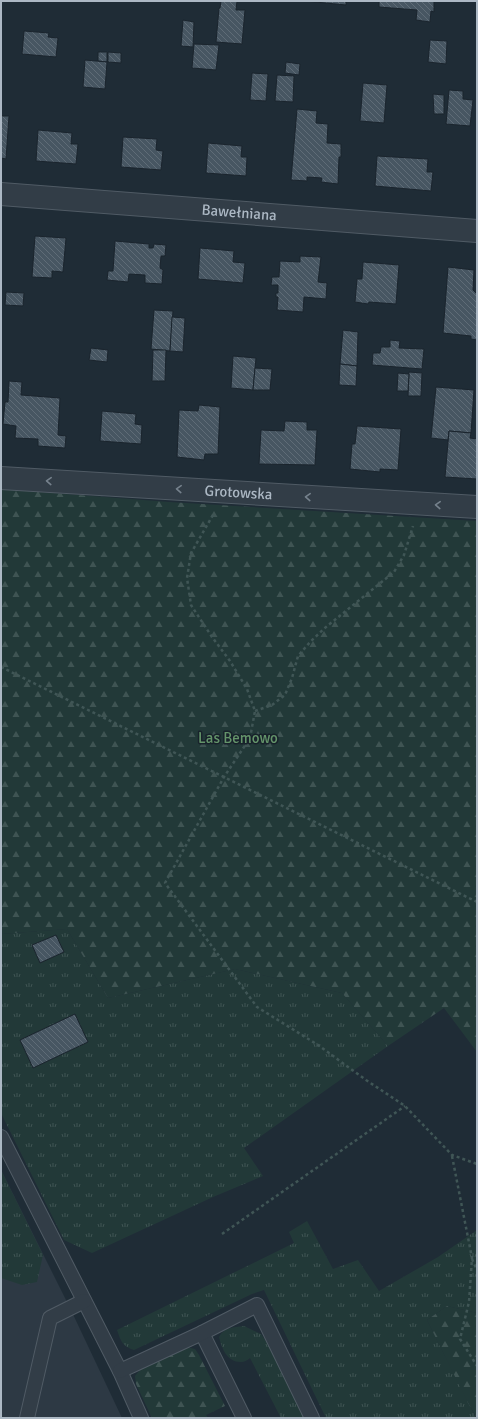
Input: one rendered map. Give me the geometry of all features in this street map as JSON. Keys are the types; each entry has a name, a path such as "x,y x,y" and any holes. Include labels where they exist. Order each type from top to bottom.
{"street":[{"name":"Bawełniana","path":"1,194 477,231"},
{"name":"Grotowska","path":"1,478 477,507"}],"lane":[{"path":"1,1137 120,1371 141,1418"},
{"path":"27,1418 50,1318 84,1301"},
{"path":"120,1371 202,1333 257,1305 312,1418"},
{"path":"202,1333 244,1418"}],"path":[{"path":"226,492 191,553 187,578 192,604 247,689 255,711 250,738 224,777 165,883 257,1007 318,1044 366,1080 405,1106 452,1156 477,1164"},
{"path":"255,711 272,705 286,695 298,656 311,641 394,572 404,555 416,517 412,503"},
{"path":"1,668 477,902"},
{"path":"222,1234 405,1106"},
{"path":"452,1156 472,1258 477,1270"},
{"path":"472,1258 469,1302 460,1338 477,1366"}],"shaded area":[{"path":"1,1170 70,1308 122,1418 1,1418"}],"green space":[{"name":"Las Bemowo","path":"1,489 169,502 477,521 477,1052 444,1008 388,1046 342,993 235,969 108,998 67,929 1,934"},
{"path":"67,929 108,998 235,969 342,993 388,1046 244,1148 263,1176 213,1197 92,1253 64,1240 1,1113 1,934"},
{"path":"1,1170 43,1255 37,1282 22,1285 1,1278"},
{"path":"307,1221 333,1269 358,1260 379,1291 438,1257 477,1230 477,1313 447,1306 427,1320 476,1418 326,1418 264,1290 252,1294 134,1350 122,1343 117,1330 294,1243 289,1232"},
{"path":"447,1306 477,1313 477,1418 427,1320"},
{"path":"244,1326 261,1334 268,1344 304,1418 281,1418 250,1358 241,1362 232,1360 226,1354 219,1337 229,1328"},
{"path":"186,1347 195,1349 199,1355 225,1406 206,1415 208,1418 152,1418 136,1384 135,1376 140,1370"}],"building":[{"path":"221,1 237,1 236,10 245,10 242,44 216,42"},
{"path":"305,1 346,1 346,5"},
{"path":"379,1 434,1 434,12 431,11 430,22 416,20 417,10 379,7"},
{"path":"183,20 194,22 193,47 181,46"},
{"path":"24,31 49,33 48,37 58,38 56,57 22,54"},
{"path":"430,40 447,41 446,64 428,62"},
{"path":"194,44 219,45 216,70 192,68"},
{"path":"98,52 107,52 107,62 98,61"},
{"path":"108,52 121,53 121,63 108,62"},
{"path":"85,60 107,62 105,89 83,87"},
{"path":"286,62 300,64 299,75 285,73"},
{"path":"252,73 268,74 266,101 250,100"},
{"path":"277,75 294,76 293,102 275,101"},
{"path":"363,83 387,85 384,123 360,121"},
{"path":"449,90 463,91 463,99 473,100 470,126 446,124"},
{"path":"433,94 444,95 444,114 434,114"},
{"path":"297,109 317,111 316,123 328,124 327,143 341,144 338,184 321,182 322,178 307,177 307,181 291,180"},
{"path":"1,116 9,116 6,159 1,158"},
{"path":"38,130 72,133 71,144 78,144 76,164 36,161"},
{"path":"123,137 157,139 156,150 163,151 161,170 121,167"},
{"path":"208,143 242,146 241,157 247,157 246,176 206,173"},
{"path":"377,156 428,159 427,172 433,172 431,191 375,186"},
{"path":"35,236 66,238 63,272 52,271 52,278 32,277"},
{"path":"115,241 149,244 149,248 153,248 154,244 166,245 165,256 161,256 160,268 163,270 162,284 145,283 145,275 129,274 128,282 107,280 108,271 113,271"},
{"path":"200,248 234,251 233,262 245,263 243,283 198,279"},
{"path":"300,256 321,257 318,282 327,283 326,299 304,297 303,312 277,310 278,297 276,297 276,293 278,293 278,285 271,285 272,277 279,277 280,261 300,262"},
{"path":"363,262 399,265 396,304 369,302 368,304 355,302 357,279 362,279"},
{"path":"448,267 474,270 473,290 477,294 477,340 471,339 471,336 443,333"},
{"path":"6,292 24,293 23,306 5,305"},
{"path":"154,310 173,311 170,351 151,349"},
{"path":"172,317 185,318 183,352 170,351"},
{"path":"343,330 358,332 357,366 340,364"},
{"path":"390,340 400,341 399,348 424,349 422,369 372,365 373,353 380,353 381,347 390,347"},
{"path":"91,348 108,350 107,362 89,360"},
{"path":"153,350 166,350 165,381 152,381"},
{"path":"233,356 256,358 253,390 231,388"},
{"path":"340,364 357,366 356,386 339,385"},
{"path":"255,368 272,369 270,390 253,390"},
{"path":"409,372 422,373 421,396 408,396"},
{"path":"398,373 409,374 408,391 397,391"},
{"path":"9,381 22,382 21,395 60,398 58,435 66,436 65,448 38,446 38,439 15,438 16,426 3,424 5,402 8,402"},
{"path":"436,387 474,390 471,433 449,431 448,440 431,438"},
{"path":"199,405 220,407 218,454 205,454 204,460 177,457 179,410 198,411"},
{"path":"102,411 136,414 135,424 142,425 141,444 100,441"},
{"path":"285,421 307,422 307,430 317,430 315,465 259,464 261,430 284,431"},
{"path":"357,426 401,429 398,470 380,469 380,472 350,469 352,444 355,444"},
{"path":"449,431 471,433 470,438 477,439 477,479 445,477"},
{"path":"56,935 64,952 40,963 32,945"},
{"path":"75,1014 88,1042 33,1068 20,1040"}]}
